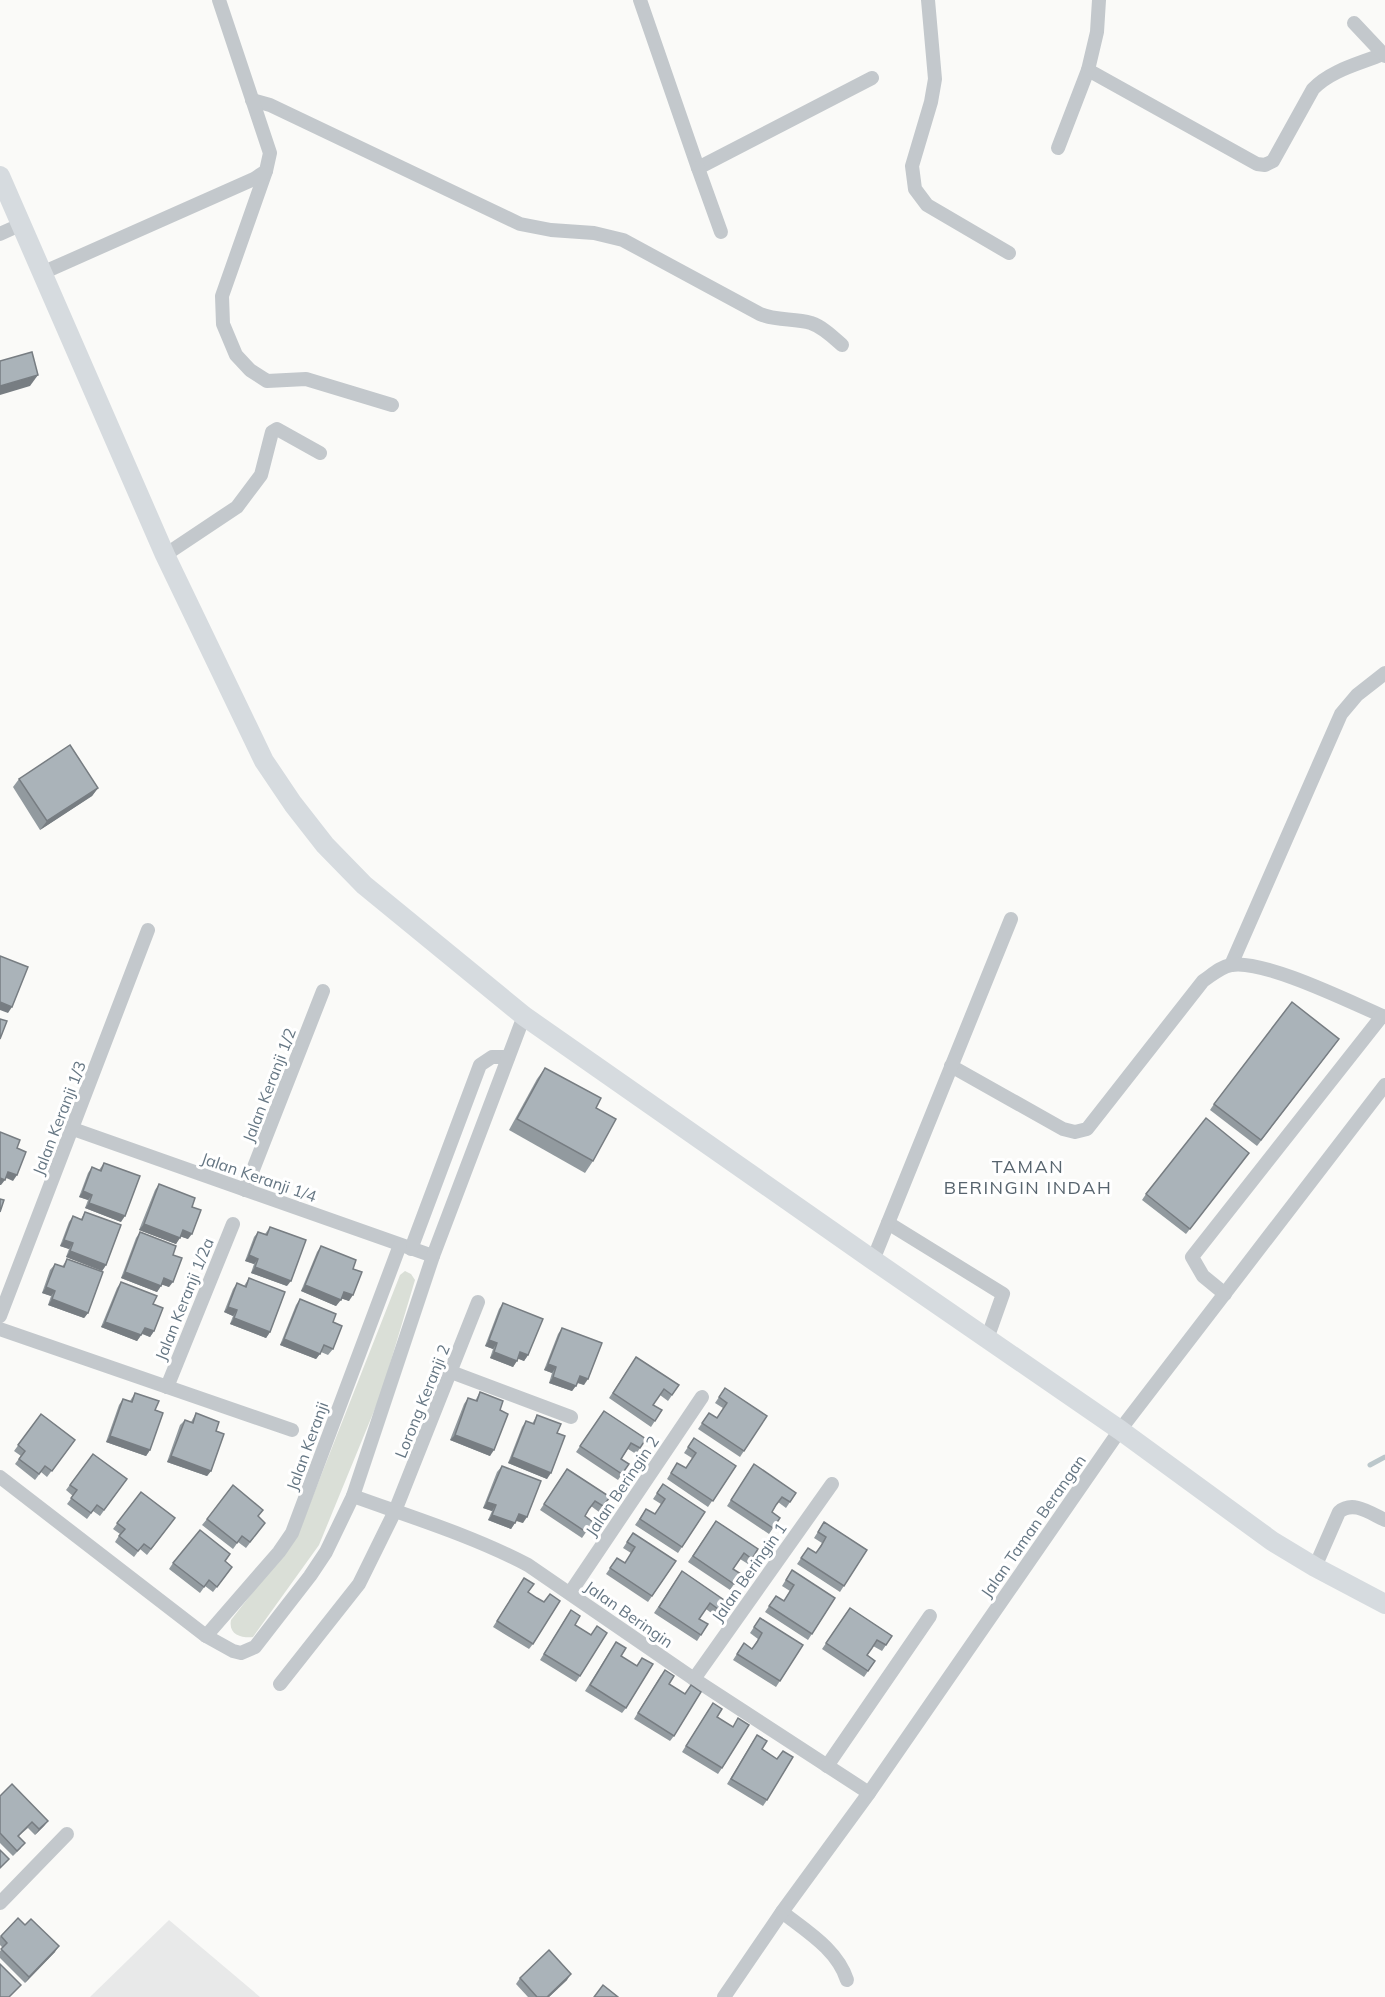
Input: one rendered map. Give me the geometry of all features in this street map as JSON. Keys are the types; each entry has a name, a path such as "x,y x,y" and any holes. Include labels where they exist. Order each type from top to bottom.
{"street":[{"path":"219,0 270,153 266,171 222,296 223,324 236,355 250,370 267,381 306,379 392,405"},
{"path":"640,0 721,232"},
{"path":"928,0 935,79 931,102 912,166 915,189 927,206 1009,253"},
{"path":"1058,148 1088,70 1097,32 1099,0"},
{"path":"1088,70 1257,164 1265,165 1273,161 1313,89 1320,82 1328,76 1384,55 1354,23"},
{"path":"698,168 872,78"},
{"path":"252,100 270,105 520,224 552,230 594,233 623,240 760,314 820,327 842,345"},
{"path":"42,273 266,171"},
{"path":"0,176 165,555 264,761 293,804 325,845 364,885 524,1016 1120,1430 1272,1541 1385,1604"},
{"path":"0,234 22,224"},
{"path":"165,555 237,507 261,475 272,432 277,429 320,453"},
{"path":"1231,965 1341,714 1357,695 1382,679"},
{"path":"873,1260 1011,919"},
{"name":"Jalan Keranji 1/3","path":"0,1316 148,930"},
{"path":"951,1066 1063,1129 1076,1132 1087,1129 1203,981 1218,970 1231,965 1249,965 1272,970 1384,1016 1192,1257 1203,1276 1225,1294"},
{"name":"Jalan Keranji 1/2","path":"245,1190 323,991"},
{"path":"0,1477 206,1636 241,1653 255,1647 310,1576 326,1551 353,1496 433,1256 524,1016"},
{"name":"Jalan Keranji","path":"206,1636 279,1552 292,1533 480,1065 492,1057 508,1057"},
{"name":"Jalan Taman Berangan","path":"724,1997 782,1912 869,1793 1120,1430 1385,1085"},
{"name":"Jalan Keranji 1/4","path":"73,1130 433,1256"},
{"path":"888,1222 1003,1294 987,1339"},
{"name":"Jalan Keranji 1/2a","path":"167,1387 233,1224"},
{"name":"Lorong Keranji 2","path":"280,1684 359,1584 395,1511 478,1302"},
{"path":"0,1329 292,1430"},
{"path":"451,1372 571,1417"},
{"name":"Jalan Beringin 2","path":"570,1593 702,1397"},
{"name":"Jalan Beringin 1","path":"694,1679 832,1484"},
{"name":"Jalan Beringin","path":"353,1496 502,1552 528,1565 694,1679 869,1793"},
{"path":"1315,1567 1339,1512 1345,1507 1353,1506 1385,1520"},
{"path":"827,1766 930,1616"},
{"path":"0,1903 67,1834"},
{"path":"782,1912 820,1941 843,1969 847,1980"}],"shaded area":[{"path":"405,1271 415,1280 381,1394 319,1545 253,1637 237,1634 232,1629 231,1620 298,1534 400,1275"},
{"path":"169,1920 260,1997 90,1997"}],"building":[{"path":"32,352 38,375 0,386 0,361"},
{"path":"70,745 98,788 47,821 19,779"},
{"path":"0,956 28,967 12,1007 0,1002"},
{"path":"1292,1002 1339,1039 1261,1140 1214,1104"},
{"path":"0,1019 7,1021 0,1039"},
{"path":"545,1068 601,1098 596,1108 616,1119 593,1161 517,1119"},
{"path":"1206,1118 1249,1153 1190,1229 1146,1194"},
{"path":"0,1132 20,1140 17,1148 26,1152 17,1175 8,1172 5,1180 0,1178"},
{"path":"104,1163 140,1176 125,1216 89,1203 92,1195 83,1191 92,1167 101,1171"},
{"path":"159,1184 195,1198 192,1207 201,1210 192,1234 183,1230 180,1238 144,1224"},
{"path":"0,1199 4,1200 0,1212"},
{"path":"85,1212 121,1225 106,1265 70,1251 73,1243 64,1240 73,1216 82,1220"},
{"path":"270,1227 306,1240 291,1281 255,1267 258,1259 249,1255 258,1232 267,1235"},
{"path":"140,1232 176,1246 173,1255 182,1258 173,1282 164,1278 161,1286 125,1272"},
{"path":"321,1246 356,1260 353,1269 362,1272 353,1295 344,1292 341,1300 305,1285"},
{"path":"67,1259 103,1272 88,1313 52,1299 55,1291 46,1287 55,1264 64,1267"},
{"path":"249,1278 285,1292 270,1332 234,1318 237,1310 228,1307 237,1283 246,1287"},
{"path":"121,1282 157,1296 153,1304 163,1308 154,1331 145,1328 141,1335 105,1322"},
{"path":"300,1299 336,1314 333,1322 342,1326 333,1349 324,1345 320,1354 284,1339"},
{"path":"503,1303 543,1319 528,1355 520,1352 517,1361 494,1352 497,1343 489,1340"},
{"path":"562,1328 602,1343 588,1379 580,1376 576,1386 553,1377 556,1367 548,1364"},
{"path":"636,1357 679,1385 672,1395 664,1389 653,1405 662,1410 655,1421 613,1393"},
{"path":"725,1388 767,1416 744,1451 702,1423 709,1413 717,1418 727,1403 719,1397"},
{"path":"480,1392 503,1401 500,1410 508,1414 494,1450 455,1435 468,1398 477,1401"},
{"path":"135,1393 159,1401 155,1410 163,1413 150,1450 110,1436 123,1399 132,1402"},
{"path":"604,1411 646,1439 640,1448 631,1443 621,1459 629,1464 622,1474 580,1446"},
{"path":"196,1413 219,1422 216,1431 224,1434 211,1471 171,1456 185,1420 193,1423"},
{"path":"41,1414 75,1440 52,1471 45,1466 39,1474 19,1459 25,1451 18,1445"},
{"path":"537,1415 561,1424 557,1433 565,1436 551,1473 512,1457 526,1421 534,1424"},
{"path":"694,1438 736,1466 713,1501 671,1473 677,1463 686,1468 696,1453 688,1447"},
{"path":"93,1454 127,1479 104,1510 97,1505 91,1513 71,1498 77,1490 70,1485"},
{"path":"754,1464 796,1493 790,1502 782,1497 776,1505 772,1512 780,1518 773,1528 731,1500"},
{"path":"502,1466 541,1481 527,1517 519,1514 515,1523 492,1515 496,1505 487,1502"},
{"path":"567,1469 610,1497 603,1506 595,1501 589,1509 585,1516 593,1522 586,1532 544,1504"},
{"path":"663,1484 705,1512 682,1547 640,1519 646,1509 655,1514 665,1499 657,1493"},
{"path":"233,1485 263,1510 258,1516 265,1523 250,1542 242,1536 237,1543 207,1519"},
{"path":"141,1492 175,1518 151,1549 144,1544 138,1551 119,1536 125,1529 117,1523"},
{"path":"716,1521 758,1549 752,1559 744,1553 733,1569 741,1574 734,1584 693,1556"},
{"path":"824,1522 867,1550 844,1586 801,1558 808,1548 816,1553 821,1546 826,1537 818,1532"},
{"path":"200,1530 230,1554 225,1561 232,1567 217,1587 209,1580 204,1587 173,1563"},
{"path":"633,1533 676,1561 652,1596 610,1568 617,1558 625,1563 635,1547 627,1542"},
{"path":"792,1570 835,1598 812,1634 769,1606 776,1596 784,1601 794,1585 786,1580"},
{"path":"682,1571 724,1600 718,1609 710,1603 699,1619 708,1624 701,1635 659,1607"},
{"path":"524,1578 534,1584 528,1592 537,1598 544,1602 550,1594 560,1601 533,1644 497,1621"},
{"path":"850,1608 892,1636 886,1645 877,1640 867,1655 875,1661 868,1671 826,1643"},
{"path":"571,1610 580,1616 575,1625 591,1635 597,1626 607,1633 580,1676 544,1654"},
{"path":"760,1618 803,1645 780,1681 737,1654 744,1643 752,1649 757,1642 762,1633 754,1627"},
{"path":"616,1642 626,1648 621,1656 637,1666 642,1658 653,1664 626,1708 590,1685"},
{"path":"665,1670 674,1676 669,1684 685,1694 691,1685 701,1692 674,1736 638,1713"},
{"path":"713,1703 722,1709 717,1717 733,1727 738,1718 749,1725 722,1768 686,1746"},
{"path":"757,1735 767,1741 762,1749 777,1759 783,1751 793,1757 767,1800 731,1779"},
{"path":"12,1784 48,1821 39,1829 32,1822 18,1836 25,1843 17,1851 0,1833 0,1796"},
{"path":"0,1850 9,1859 0,1868"},
{"path":"18,1918 25,1925 31,1919 59,1946 29,1977 1,1949 7,1943 1,1936"},
{"path":"549,1950 571,1974 547,1997 537,1997 520,1978"},
{"path":"0,1964 21,1985 9,1997 0,1997"},
{"path":"603,1985 618,1997 594,1997"}],"waterway":[{"path":"1370,1465 1385,1457"}],"district":[{"name":"TAMAN BERINGIN INDAH","path":"1028,1176"}]}
